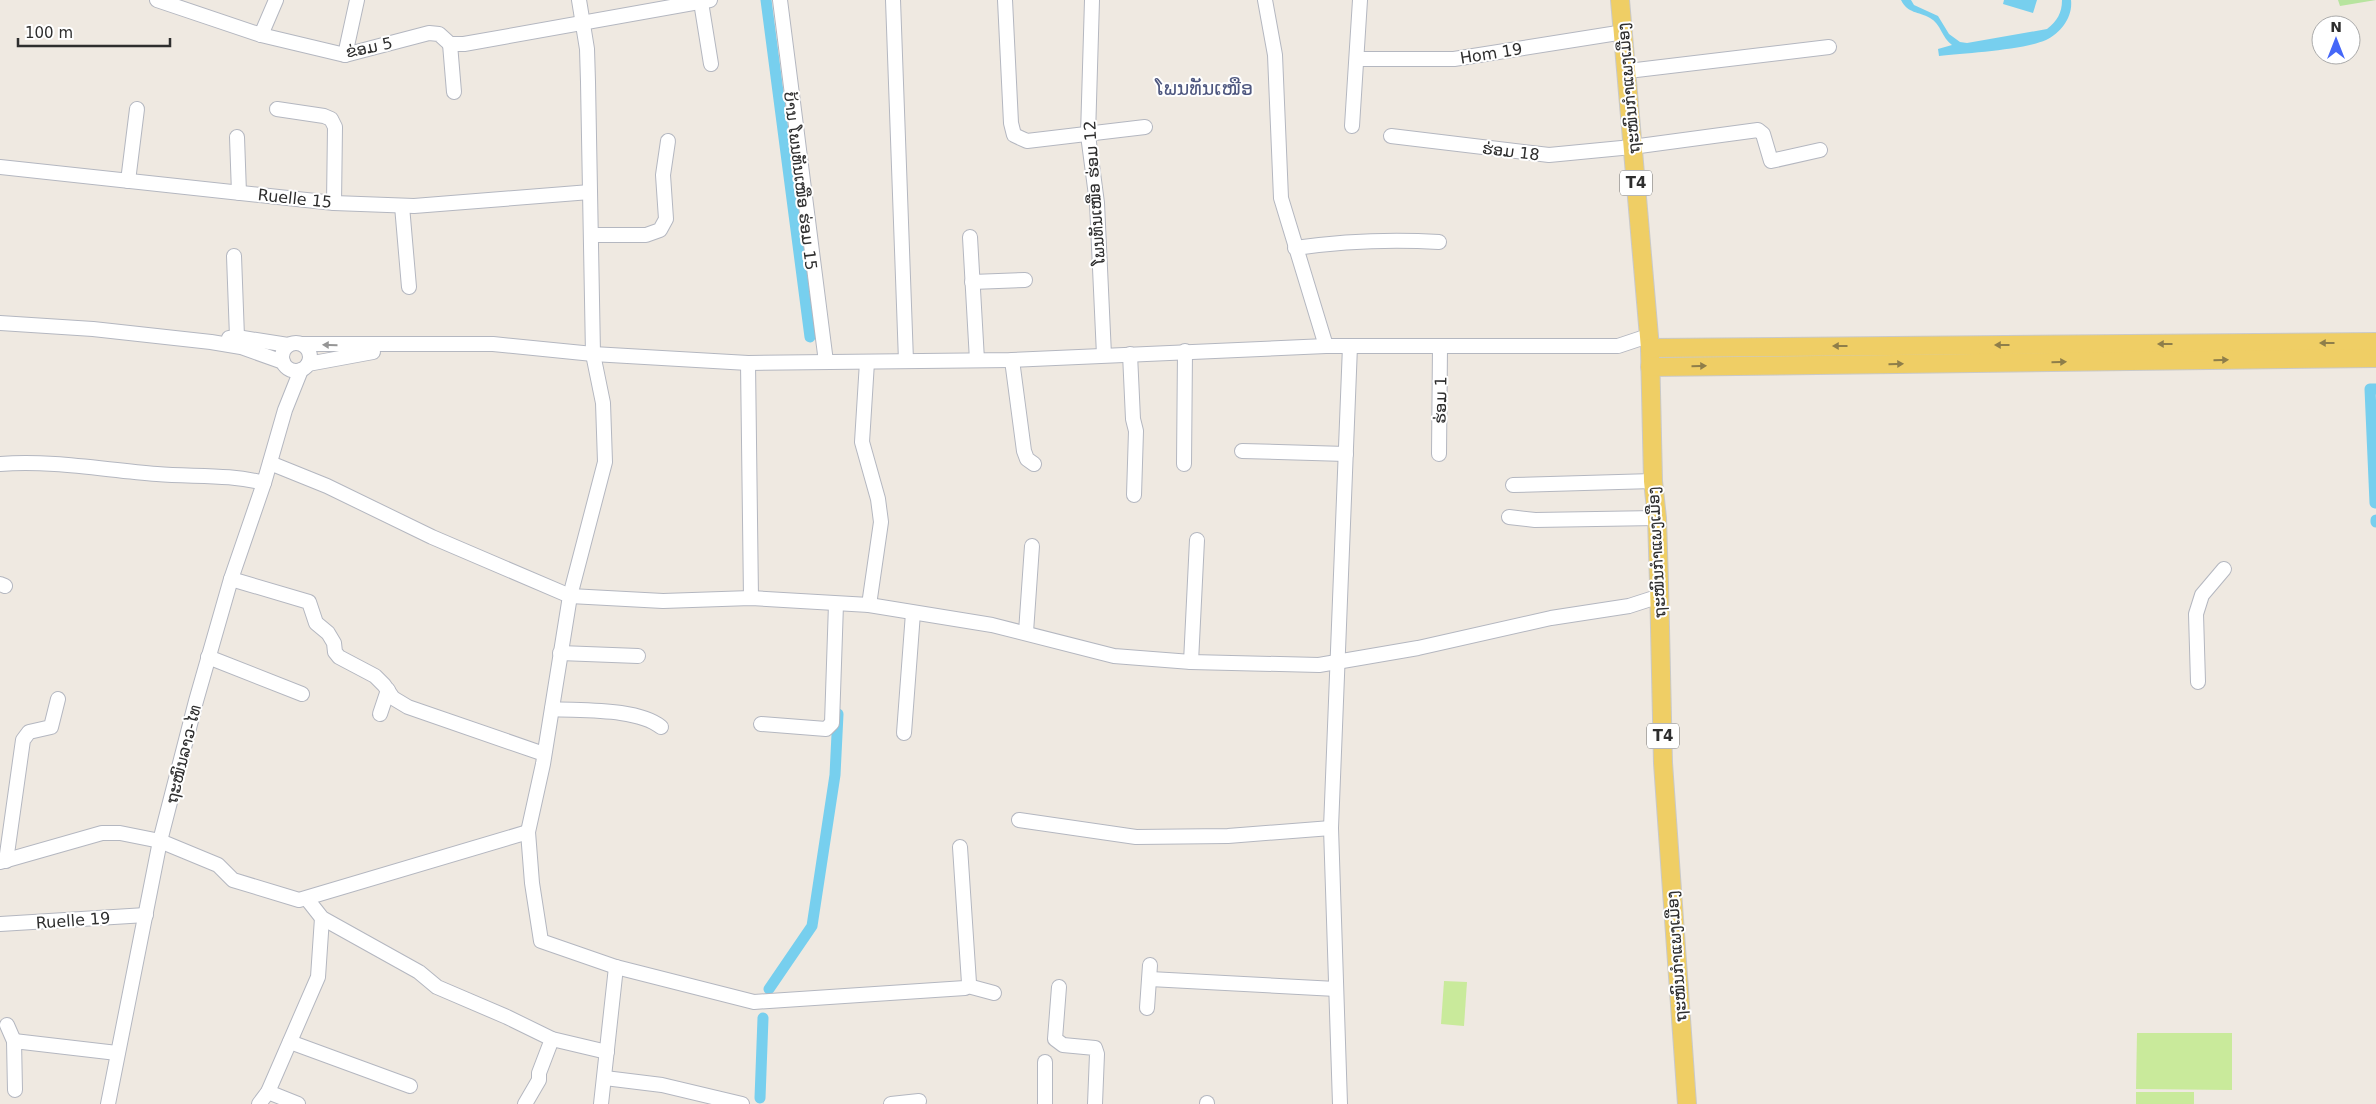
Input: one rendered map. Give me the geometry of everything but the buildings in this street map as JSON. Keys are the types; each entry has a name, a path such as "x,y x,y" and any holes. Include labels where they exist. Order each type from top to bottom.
{"main road":[{"name":"ຖະໜົນກຳແພງເມືອງ","path":"1620,0 1628,71 1632,147 1649,342 1653,481 1657,518 1660,596 1663,764 1687,1104"},
{"path":"1649,342 2376,342"},
{"path":"1650,367 2376,358"}],"street":[{"name":"ຂ່ອມ 5","path":"156,0 261,35 345,55 429,33 439,34 450,44"},
{"path":"261,35 276,0"},
{"path":"345,55 358,0"},
{"path":"579,0 584,24 588,82 593,354 603,404 606,435 605,462 570,596 544,754 528,832 532,883 541,941 616,967 754,1002 872,996 968,986 994,993"},
{"name":"ບ້ານ ໂພນທັນເໜືອ ຮ່ອມ 15","path":"780,0 826,362"},
{"path":"893,0 906,361"},
{"path":"1005,0 1011,123 1014,135 1027,140 1088,135 1145,127"},
{"name":"ໂພນທັນເໜືອ ຮ່ອມ 12","path":"1092,0 1088,135 1097,203 1104,356"},
{"path":"1265,0 1275,55 1281,198 1326,346"},
{"path":"1352,126 1360,0"},
{"path":"454,92 450,44 464,44 584,24 706,1 711,64"},
{"name":"Hom 19","path":"1357,59 1454,59 1624,32"},
{"path":"1628,71 1829,46"},
{"path":"128,181 137,109"},
{"path":"277,109 324,116 331,119 335,127 334,203"},
{"name":"ຮ່ອມ 18","path":"1391,136 1549,155 1632,147 1758,130 1763,134 1771,161 1820,150"},
{"path":"238,137 239,193"},
{"path":"590,235 646,235 660,230 666,219 663,175 668,140"},
{"name":"Ruelle 15","path":"0,167 334,203 402,206 590,192"},
{"path":"402,206 409,287"},
{"path":"970,238 976,360"},
{"path":"1296,248 1338,242 1394,239 1439,242"},
{"path":"234,256 237,337"},
{"path":"972,282 1025,280"},
{"path":"0,323 93,329 211,342 240,347 284,364 293,371 304,367 414,346"},
{"path":"211,342 237,337 295,345 414,346 493,344 593,354 748,363 1012,360 1326,346 1618,346 1649,342"},
{"path":"284,364 282,353 295,345"},
{"path":"295,345 310,355 304,367"},
{"path":"1340,1104 1331,828 1350,346"},
{"name":"ຮ່ອມ 1","path":"1439,454 1440,347"},
{"path":"1184,464 1185,351"},
{"path":"1130,354 1133,419 1136,431 1134,495"},
{"path":"1012,360 1024,451 1027,459 1034,464"},
{"path":"867,362 862,442 880,508 880,522 869,605"},
{"path":"748,363 751,598"},
{"name":"ຖະໜົນລາວ-ໄທ","path":"284,364 285,410"},
{"name":"ຖະໜົນລາວ-ໄທ","path":"108,1104 160,841 208,657 264,484 285,410 304,367"},
{"path":"1242,451 1346,454"},
{"path":"0,464 62,463 156,474 248,479 264,484"},
{"path":"270,463 335,490 432,537 570,596 663,601 751,598 869,605 1026,632 1114,656 1191,662 1338,663 1418,648 1551,618 1630,606 1660,596"},
{"path":"1513,485 1653,481"},
{"path":"1509,517 1535,520 1657,518"},
{"path":"1191,662 1197,540"},
{"path":"1026,632 1032,546"},
{"path":"2198,682 2196,614 2202,595 2224,569"},
{"path":"232,579 309,602 312,606 316,623 328,633 334,643 335,652 339,657 375,676 393,698 408,707 544,754"},
{"path":"761,724 826,729 832,723 836,604"},
{"path":"904,733 913,613"},
{"path":"560,652 638,656"},
{"path":"208,657 302,694"},
{"path":"380,714 388,690"},
{"path":"58,699 51,727 29,732 23,740 3,862 102,834 120,833 160,841 218,865 233,880 299,900 528,832"},
{"path":"552,709 625,714 656,723 662,727"},
{"path":"1019,820 1136,837 1228,836 1331,828"},
{"path":"960,847 968,986"},
{"path":"307,899 322,918 419,972 437,987 507,1017 552,1039 607,1052"},
{"name":"Ruelle 19","path":"0,924 146,915"},
{"path":"259,1104 268,1092 318,977 322,918"},
{"path":"1147,1008 1150,965"},
{"path":"601,1104 616,967"},
{"path":"1150,979 1336,988"},
{"path":"1059,988 1055,1039 1063,1045 1095,1048 1097,1054 1095,1104"},
{"path":"7,1025 14,1041 15,1090"},
{"path":"524,1104 539,1080 539,1073 552,1039"},
{"path":"14,1041 117,1053"},
{"path":"290,1042 410,1086"},
{"path":"1045,1062 1045,1104"},
{"path":"605,1078 662,1085 742,1104"},
{"path":"268,1092 298,1104"},
{"path":"892,1104 919,1101"}],"green space":[{"path":"2338,0 2376,0 2340,6"},
{"path":"1444,981 1467,982 1464,1026 1441,1024"},
{"path":"2137,1033 2232,1033 2232,1090 2136,1089"},
{"path":"2136,1092 2194,1092 2194,1104 2136,1104"}],"water":[{"path":"1901,0 1911,0 1914,5 1938,16 1949,34 1960,42 1967,43 2047,29 2058,16 2062,0 2071,0 2071,6 2065,24 2057,33 2046,40 2009,49 1939,56 1938,49 1952,45 1934,21 1910,10"},
{"path":"2004,0 2037,0 2033,13 2003,4"}],"waterway":[{"path":"766,0 810,337"},
{"path":"2375,503 2370,389 2376,389"},
{"path":"769,989 812,926 835,775 838,714"},
{"path":"760,1098 763,1018"}],"district":[{"name":"ໂພນທັນເໜືອ","path":"1204,88"}]}
